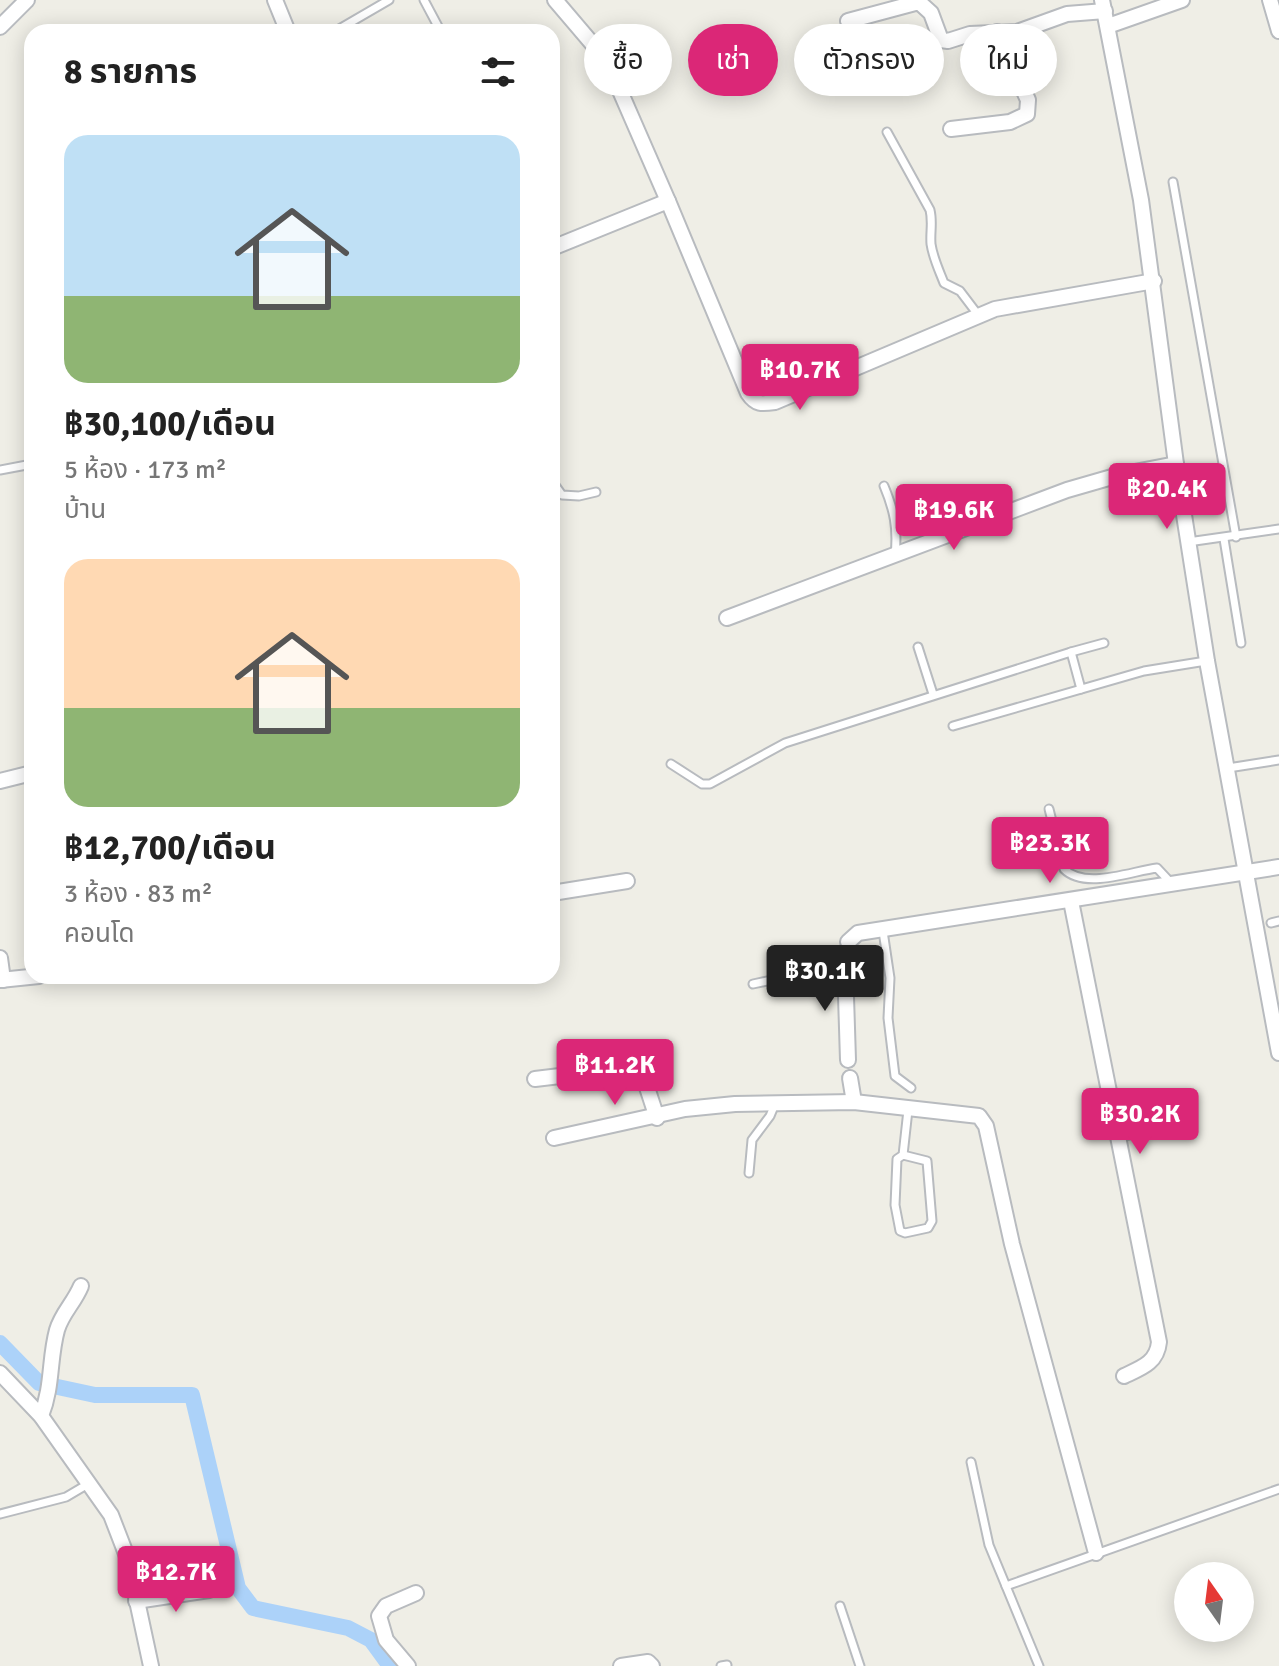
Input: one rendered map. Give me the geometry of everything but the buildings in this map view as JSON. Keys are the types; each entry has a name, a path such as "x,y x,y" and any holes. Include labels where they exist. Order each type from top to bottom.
{"street":[{"path":"0,27 27,0"},
{"path":"275,0 285,24"},
{"path":"555,0 607,61 748,393 760,404 775,402 979,316 1023,302 1154,281"},
{"path":"1108,26 1182,0"},
{"path":"1270,0 1279,31"},
{"path":"848,21 919,2 931,13 941,40 960,37"},
{"path":"1039,24 1104,6 1154,281 1176,464 1207,661 1279,1053"},
{"path":"951,129 1010,122 1027,114 1026,96"},
{"path":"560,245 668,201"},
{"path":"727,618 1067,490 1119,475 1176,464"},
{"path":"0,781 24,775"},
{"path":"848,942 858,933 1279,867"},
{"path":"560,892 627,881"},
{"path":"1071,901 1159,1342 1151,1362 1124,1376"},
{"path":"0,958 2,980 24,978"},
{"path":"845,964 843,994 848,1060"},
{"path":"535,1079 635,1067 642,1072 657,1118"},
{"path":"850,1078 854,1102"},
{"path":"554,1138 657,1118 685,1109 775,1104 854,1102 976,1115 984,1120 1012,1244 1096,1553"},
{"path":"41,1416 51,1387 56,1334 64,1311 81,1286"},
{"path":"0,1373 41,1416 119,1533 151,1666"},
{"path":"136,1601 209,1590"},
{"path":"408,1666 386,1640 379,1616 386,1606 416,1593"},
{"path":"621,1666 648,1662 652,1666"}],"lane":[{"path":"348,24 389,0"},
{"path":"424,0 437,24"},
{"path":"887,132 930,210 933,256 944,283 960,291 979,316"},
{"path":"1173,182 1236,537"},
{"path":"0,470 24,466"},
{"path":"884,486 894,510 898,531 895,555"},
{"path":"560,492 579,496 596,492"},
{"path":"1188,542 1279,529"},
{"path":"1224,539 1241,643"},
{"path":"671,764 702,784 710,784 785,743 933,694 1104,643"},
{"path":"918,647 933,694"},
{"path":"1071,652 1081,689"},
{"path":"953,726 1144,671 1207,661"},
{"path":"1228,768 1279,760"},
{"path":"1049,809 1064,869 1069,874 1089,878 1157,868 1172,884"},
{"path":"883,931 890,978 888,1018 895,1076 911,1088"},
{"path":"753,984 845,964"},
{"path":"749,1173 752,1140 775,1104"},
{"path":"903,1155 927,1161 932,1221 928,1228 905,1233 900,1231 895,1205 897,1159 903,1155 908,1110"},
{"path":"1117,1137 1175,1125"},
{"path":"971,1462 980,1517 1039,1666"},
{"path":"0,1514 66,1497 88,1484"},
{"path":"1006,1586 1279,1489"},
{"path":"840,1606 860,1666"}],"waterway":[{"path":"0,1343 39,1383 95,1395 192,1395 238,1588 253,1608 348,1628 371,1640 390,1666"}]}
